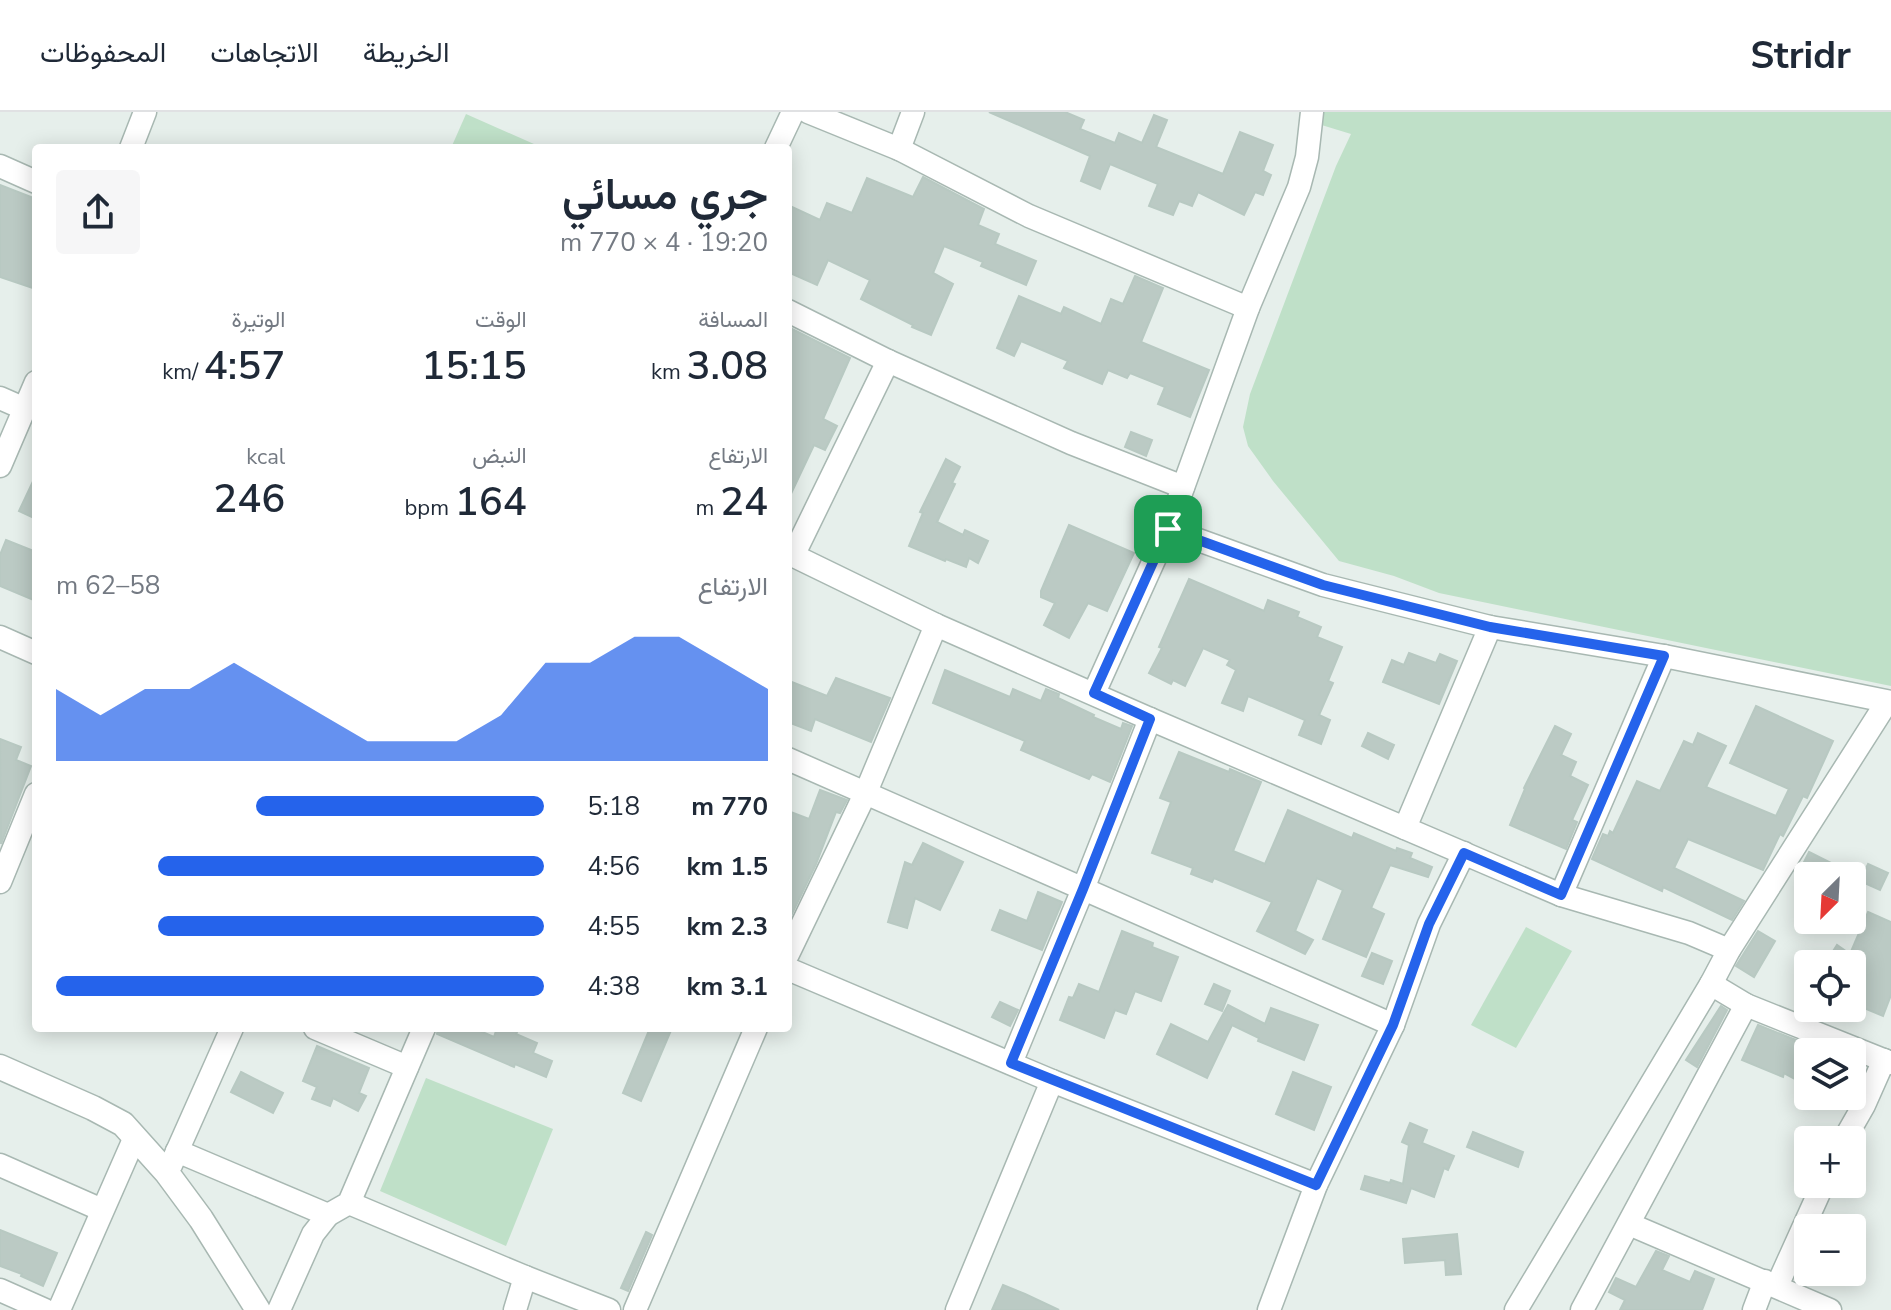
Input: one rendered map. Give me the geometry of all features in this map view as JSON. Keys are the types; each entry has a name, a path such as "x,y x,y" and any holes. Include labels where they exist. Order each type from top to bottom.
{"street":[{"path":"133,144 145,112"},
{"path":"778,144 793,112"},
{"path":"808,112 899,149 1029,216 1248,308"},
{"path":"899,149 913,112"},
{"path":"1094,693 1168,529 1248,308 1299,187 1307,157 1312,112"},
{"path":"0,166 32,180"},
{"path":"792,313 888,361 1071,443 1183,487"},
{"path":"792,552 888,361"},
{"path":"0,466 32,392"},
{"path":"0,398 25,409"},
{"path":"1168,529 1323,585 1490,627 1664,656 1889,702 1729,950 1516,1310"},
{"path":"792,554 936,625 1561,895 1689,933 1729,950"},
{"path":"792,946 866,792 936,625"},
{"path":"1405,828 1490,627"},
{"path":"0,637 32,651"},
{"path":"1561,895 1664,656"},
{"path":"1011,1063 1150,719"},
{"path":"792,761 1393,1025"},
{"path":"0,882 8,842 32,801"},
{"path":"1269,1310 1316,1185 1393,1025 1429,924 1464,853"},
{"path":"792,971 1052,1081 1316,1185"},
{"path":"1711,984 1746,1005 1887,1062 1852,1126"},
{"path":"1582,1310 1746,1005"},
{"path":"172,1162 230,1032"},
{"path":"324,1032 407,1067"},
{"path":"172,1162 201,1219 255,1306 277,1310 313,1234 328,1215 349,1203 422,1032"},
{"path":"635,1310 754,1032"},
{"path":"0,1067 123,1124 135,1137 172,1162 328,1215"},
{"path":"957,1310 1052,1081"},
{"path":"59,1310 135,1137"},
{"path":"0,1165 102,1210"},
{"path":"1754,1310 1816,1198"},
{"path":"349,1203 609,1310"},
{"path":"1629,1224 1830,1310"},
{"path":"515,1310 525,1277"},
{"path":"0,1290 45,1310"}],"green space":[{"path":"1320,112 1891,112 1891,686 1439,593 1394,576 1339,561 1273,481 1248,446 1243,427 1250,394 1351,134 1315,123"},
{"path":"466,114 534,144 453,144"},
{"path":"1526,927 1572,951 1516,1048 1471,1025"},
{"path":"426,1078 553,1129 506,1246 380,1191"}],"building":[{"path":"989,112 1065,112 1084,120 1080,129 1115,143 1119,133 1142,143 1154,115 1167,120 1156,147 1223,174 1240,132 1273,145 1263,171 1271,175 1263,195 1255,192 1244,215 1198,192 1192,206 1179,201 1173,215 1149,206 1158,184 1110,164 1100,189 1081,181 1090,156"},
{"path":"923,177 984,209 978,225 999,234 995,244 1036,261 1026,285 944,246 933,273 953,284 931,335 861,299 870,280 828,260 817,285 792,274 792,207 820,220 827,203 852,213 867,178 913,197"},
{"path":"0,185 32,197 32,288 0,277"},
{"path":"1135,276 1163,288 1141,342 1209,370 1190,417 1158,404 1165,387 1130,373 1127,378 1108,370 1102,384 1064,368 1068,361 1021,341 1014,356 997,348 1019,296 1061,314 1064,307 1101,324 1111,299 1123,304"},
{"path":"792,329 850,358 823,419 837,426 825,450 814,445 792,492"},
{"path":"1131,432 1152,440 1146,456 1125,447"},
{"path":"946,459 960,467 937,522 963,535 965,530 988,541 978,563 969,558 966,567 909,546 923,513 920,512"},
{"path":"32,483 32,517 19,511"},
{"path":"1069,525 1134,553 1107,611 1088,603 1069,638 1044,625 1055,603 1041,597 1041,591"},
{"path":"6,540 32,550 32,599 0,586 0,555"},
{"path":"1189,579 1264,611 1268,600 1299,612 1297,617 1321,627 1317,637 1342,647 1328,681 1333,683 1319,715 1330,720 1321,744 1299,735 1305,720 1248,696 1243,711 1222,703 1236,670 1227,665 1230,660 1203,648 1185,686 1173,680 1171,684 1149,673"},
{"path":"1409,653 1436,663 1440,654 1457,661 1439,704 1383,682 1392,660 1404,665"},
{"path":"945,670 1010,697 1013,689 1041,701 1046,689 1093,717 1121,729 1123,723 1132,726 1110,782 1092,774 1089,779 1021,750 1025,741 933,703"},
{"path":"836,678 890,698 871,742 815,719 811,731 792,724 792,682 827,696"},
{"path":"1756,706 1833,741 1807,798 1803,796 1763,870 1688,839 1674,868 1744,901 1732,920 1663,887 1662,891 1592,859 1603,834 1608,836 1610,831 1613,833 1637,781 1660,791 1684,741 1693,745 1698,733 1726,746 1706,787 1776,816 1789,789 1730,763"},
{"path":"1555,726 1571,734 1561,755 1576,762 1570,776 1588,785 1572,820 1577,822 1566,849 1510,825 1524,788"},
{"path":"1368,733 1394,745 1388,759 1362,746"},
{"path":"0,739 21,747 16,760 31,766 1,844"},
{"path":"1179,752 1261,782 1233,851 1265,864 1288,810 1352,838 1354,833 1396,851 1397,848 1412,853 1410,858 1432,867 1428,877 1390,865 1371,908 1384,914 1366,957 1323,939 1343,890 1317,878 1295,931 1313,940 1305,954 1257,931 1272,902 1214,878 1212,882 1191,874 1193,868 1152,853 1171,802 1160,798"},
{"path":"820,790 847,800 840,813 836,812 792,914 792,813 809,819"},
{"path":"923,843 963,862 940,910 915,898 907,928 888,922 905,862 912,865"},
{"path":"1809,852 1829,862 1804,862"},
{"path":"1868,864 1888,873 1880,890 1866,884"},
{"path":"1038,892 1062,902 1042,950 992,930 1000,910 1027,921"},
{"path":"1868,912 1891,922 1891,995 1883,1016 1866,1009 1866,950 1852,950 1859,934 1866,934"},
{"path":"1122,931 1178,957 1161,1001 1135,991 1126,1014 1115,1010 1104,1038 1060,1020 1069,997 1073,998 1079,984 1099,992"},
{"path":"1758,931 1775,941 1754,977 1736,966"},
{"path":"1372,953 1392,961 1383,984 1362,976"},
{"path":"1214,984 1230,991 1222,1011 1205,1004"},
{"path":"1000,1002 1018,1010 1010,1026 992,1017"},
{"path":"1228,1005 1265,1024 1271,1008 1318,1025 1304,1060 1258,1041 1259,1038 1232,1025 1207,1078 1157,1054 1171,1024 1208,1042"},
{"path":"1721,1006 1727,1010 1697,1067 1686,1060"},
{"path":"1758,1025 1794,1039 1794,1078 1742,1060"},
{"path":"482,1032 494,1037 496,1032 517,1032 537,1043 533,1053 552,1061 546,1077 515,1064 514,1067 437,1034"},
{"path":"648,1032 670,1032 641,1101 623,1093"},
{"path":"317,1046 369,1068 359,1093 366,1096 358,1111 333,1098 330,1106 312,1099 317,1087 303,1081"},
{"path":"241,1072 283,1093 273,1113 231,1092"},
{"path":"1293,1072 1331,1087 1314,1130 1276,1114"},
{"path":"1410,1123 1427,1130 1422,1143 1454,1156 1448,1170 1444,1168 1434,1197 1411,1188 1406,1203 1361,1189 1365,1176 1403,1184 1409,1145 1402,1142"},
{"path":"1473,1132 1523,1152 1518,1167 1467,1147"},
{"path":"0,1230 57,1253 43,1286 0,1266"},
{"path":"646,1232 652,1235 628,1291 621,1288"},
{"path":"1457,1234 1461,1274 1446,1275 1445,1260 1405,1263 1403,1239"},
{"path":"1656,1251 1669,1256 1662,1270 1690,1282 1695,1271 1714,1279 1702,1310 1620,1310 1625,1300 1609,1292 1616,1278 1636,1287"},
{"path":"1003,1285 1025,1294 1059,1310 992,1310"}],"route":[{"path":"1168,529 1323,585 1490,627 1664,656 1561,895 1464,853 1429,924 1393,1025 1316,1185 1011,1063 1150,719 1094,693 1168,529"}]}
